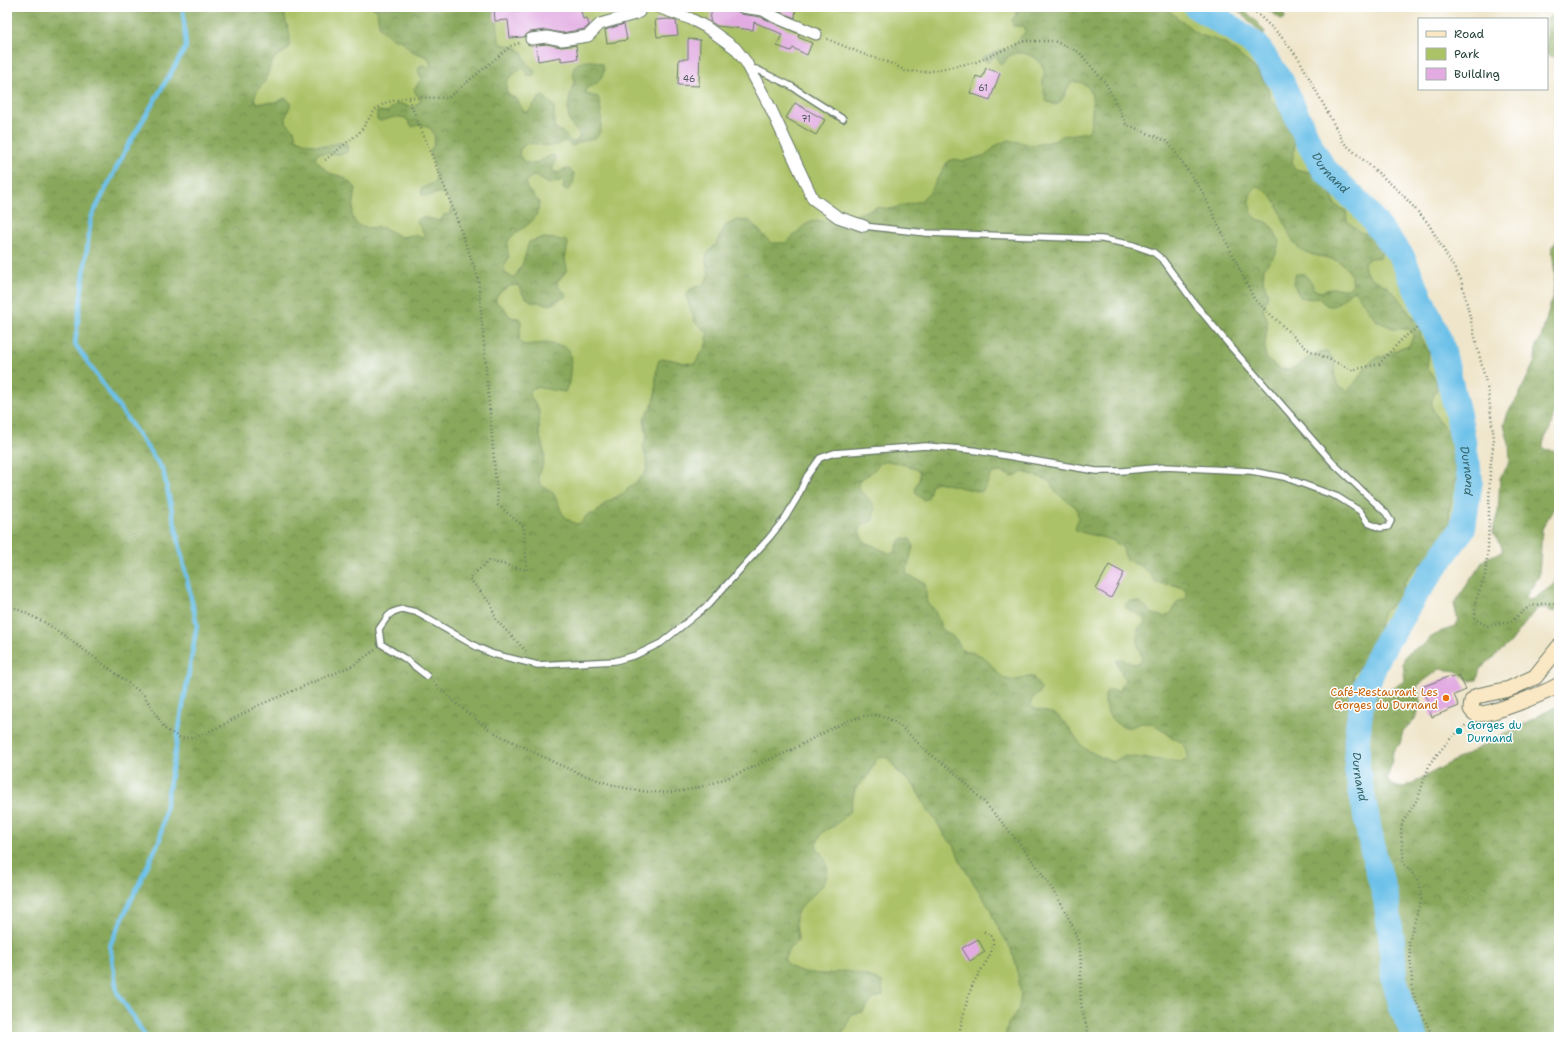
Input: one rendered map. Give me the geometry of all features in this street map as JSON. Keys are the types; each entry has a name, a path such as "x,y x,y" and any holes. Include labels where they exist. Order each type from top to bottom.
{"street":[{"path":"532,39 547,37 562,40 588,36 600,24 635,14 639,12 642,7"},
{"path":"661,7 691,19 718,34 735,48 750,69 778,122 813,199 838,217 864,226"},
{"path":"742,7 763,10 775,17 816,34"},
{"path":"1559,647 1535,676 1509,689 1477,696 1472,701 1471,709 1475,714 1486,713 1531,698 1559,685"}],"lane":[{"path":"750,69 756,68 791,86 843,119"},
{"path":"427,676 404,658 381,644 379,629 388,616 402,609 416,612 488,652 538,664 616,661 636,655 661,643 708,605 769,538 785,518 797,498 807,476 820,458 834,453 926,446 972,450 1096,471 1122,471 1164,467 1251,472 1284,477 1338,497 1360,511 1368,523 1380,528 1388,527 1391,521 1386,513 1333,463 1231,348 1195,304 1163,260 1153,252 1133,245 1102,239 926,233 864,226"}],"path":[{"path":"1250,7 1280,35 1299,59 1344,143 1400,192 1428,223 1460,280 1469,310 1488,391 1494,439 1490,470 1488,549 1485,576 1475,603 1475,619 1488,626 1510,622 1530,606 1548,603 1559,604"},
{"path":"816,34 862,54 894,65 905,72 927,72 976,62 1024,41 1054,41 1079,52 1107,85 1126,124 1168,142 1202,191 1254,299 1307,349 1352,370 1379,364 1403,338 1417,328"},
{"path":"325,160 359,133 375,110 385,103 408,97 448,98 511,46 532,39"},
{"path":"408,97 445,188 478,277 498,505 524,527 527,570 489,561 469,578 491,604 496,620 538,664"},
{"path":"7,607 15,608 46,623 94,657 144,695 165,729 181,738 196,737 221,726 257,706 354,664 381,644"},
{"path":"427,676 460,706 492,731 532,752 578,775 654,793 682,791 715,782 796,749 845,722 874,715 888,719 902,728 956,774 986,805 1021,847 1054,891 1076,934 1081,951 1081,1004 1090,1037"},
{"path":"1422,1037 1431,1032 1413,994 1409,942 1420,899 1420,885 1417,878 1404,864 1401,832 1402,823 1418,798 1430,763 1466,724"},
{"path":"958,1037 973,983 988,957 993,943 991,936 986,932 981,931"}],"green space":[{"path":"7,7 1227,7 1325,164 1409,255 1475,478 1455,545 1389,641 1365,697 1422,1037 7,1037"},
{"path":"7,7 284,7 290,36 289,47 287,51 277,56 273,60 265,81 257,91 254,99 258,103 276,102 286,98 291,103 286,116 286,122 294,130 296,138 302,141 319,146 338,143 348,145 347,152 337,154 321,153 317,154 315,159 331,174 342,176 356,188 352,216 358,225 366,228 384,228 401,237 413,235 424,238 425,236 417,220 422,217 440,221 444,215 451,214 452,206 444,194 438,193 427,196 422,195 421,189 435,182 436,178 430,151 434,142 434,137 430,128 420,124 413,127 407,119 400,117 380,121 377,119 377,111 388,112 394,105 397,104 413,107 420,102 420,97 416,94 414,89 421,80 418,69 420,66 425,65 429,68 431,66 428,57 411,51 402,41 390,37 381,29 377,10 372,7 496,7 499,42 520,50 528,64 534,70 535,74 528,76 524,68 520,69 507,80 506,91 510,96 517,99 523,111 528,112 540,97 543,96 554,106 554,128 562,132 572,142 576,142 580,136 571,124 568,111 574,82 574,67 584,61 602,64 604,70 602,76 596,84 587,87 586,89 586,94 598,97 601,112 601,125 598,135 594,139 582,141 572,146 565,141 553,146 527,143 520,149 519,155 524,162 534,164 552,155 556,157 552,171 559,173 562,170 569,169 574,173 574,180 573,184 568,190 563,189 564,182 562,180 549,184 536,176 531,177 526,182 527,189 539,202 537,212 533,220 527,226 509,240 507,247 509,256 504,267 504,272 511,277 515,277 523,263 529,242 542,238 565,240 568,243 565,259 567,269 557,283 566,296 550,305 538,302 534,303 524,296 518,285 505,288 496,298 496,302 504,308 510,317 519,318 521,322 519,341 524,345 546,343 566,347 569,350 571,363 569,382 565,392 535,387 530,390 530,396 539,410 539,433 545,455 538,475 539,480 543,486 552,492 564,515 576,524 581,523 587,515 596,513 605,503 622,494 644,475 647,468 643,447 647,436 644,419 652,406 656,392 657,365 659,360 664,359 691,364 695,363 706,346 708,333 695,322 686,296 689,290 705,283 709,274 706,261 707,254 716,244 725,226 737,220 750,221 771,243 786,243 805,225 811,222 838,222 877,207 890,209 920,201 929,193 948,161 955,159 964,161 986,155 997,145 1009,140 1032,145 1057,140 1062,136 1088,132 1090,129 1093,106 1091,92 1087,86 1081,83 1072,82 1062,100 1056,105 1046,101 1043,85 1044,70 1039,61 1023,53 1013,54 1008,57 1002,65 999,63 997,55 988,62 982,60 983,57 1000,50 1009,50 1026,31 1024,26 1013,26 1012,20 1016,15 1016,7 1164,7 1198,34 1224,43 1256,69 1267,86 1270,99 1281,111 1296,135 1292,163 1294,169 1320,174 1327,183 1335,205 1346,211 1347,221 1360,232 1377,237 1382,241 1383,249 1380,257 1370,258 1364,263 1365,270 1370,277 1388,287 1419,323 1421,338 1429,352 1427,368 1436,380 1437,389 1432,400 1432,408 1439,421 1453,437 1455,443 1453,457 1457,474 1449,512 1450,531 1408,576 1404,583 1402,595 1384,612 1380,621 1379,640 1372,653 1353,674 1354,679 1382,694 1405,680 1403,663 1405,656 1409,652 1422,646 1430,638 1442,631 1455,627 1458,621 1454,604 1483,561 1486,558 1502,552 1502,547 1493,534 1498,512 1500,478 1510,462 1509,444 1504,424 1508,412 1518,397 1535,361 1536,346 1541,338 1553,295 1555,276 1552,249 1559,235 1559,397 1550,428 1543,445 1543,449 1559,451 1559,472 1556,487 1558,501 1542,529 1539,576 1526,596 1527,600 1534,599 1554,584 1559,571 1559,609 1554,612 1542,608 1536,609 1510,643 1480,669 1477,680 1470,681 1456,671 1440,669 1417,686 1421,707 1415,719 1403,731 1400,744 1393,751 1387,779 1389,783 1403,788 1559,705 1559,1037 1005,1037 1008,1024 1018,1011 1021,996 1017,968 1011,949 993,918 991,910 962,865 954,845 945,837 913,784 899,773 888,758 880,756 875,761 869,775 855,789 850,811 835,826 827,829 821,834 816,845 826,863 827,874 822,886 802,905 798,911 796,922 798,941 791,946 784,959 790,967 797,970 828,974 843,971 864,975 882,982 883,996 873,999 863,1012 851,1014 846,1029 839,1037 7,1037","holes":["1255,187 1263,189 1270,194 1280,211 1291,238 1296,245 1303,251 1337,261 1344,265 1350,273 1353,284 1348,289 1332,288 1321,292 1314,290 1312,283 1304,274 1296,274 1293,283 1300,297 1312,299 1318,297 1324,303 1329,306 1333,306 1354,290 1377,321 1395,329 1409,329 1414,334 1409,346 1401,348 1385,356 1377,357 1372,361 1347,391 1337,382 1335,378 1335,361 1327,352 1318,353 1297,366 1284,370 1276,367 1267,359 1265,352 1267,321 1266,315 1263,311 1268,294 1263,281 1264,268 1276,254 1279,242 1273,228 1267,222 1256,219 1250,207 1250,195","888,461 910,466 920,472 916,493 924,500 928,498 932,484 937,482 981,492 986,487 990,475 996,472 1012,477 1023,472 1043,478 1050,482 1056,492 1077,508 1078,520 1075,528 1077,531 1112,540 1123,548 1124,554 1130,562 1146,570 1157,583 1174,585 1186,589 1186,598 1177,602 1172,612 1165,617 1153,614 1140,602 1130,601 1126,604 1126,608 1142,616 1145,620 1144,624 1138,629 1138,644 1142,658 1136,664 1122,659 1116,661 1125,680 1120,691 1110,690 1106,692 1105,697 1106,709 1116,723 1127,727 1142,723 1157,726 1184,745 1188,756 1186,760 1181,762 1123,756 1113,762 1096,755 1081,745 1062,719 1054,714 1033,708 1030,705 1033,697 1039,694 1041,689 1033,677 1026,677 1017,680 1006,679 999,675 983,657 962,650 956,639 942,629 934,609 927,603 925,583 906,574 913,546 910,539 905,538 899,541 895,552 891,554 863,541 859,531 863,525 872,521 875,511 873,503 859,490 859,480 871,473 881,463"]},
{"path":"1234,7 1243,10 1251,16 1265,32 1264,35"},
{"path":"1263,7 1280,7 1285,17 1284,19 1281,19"},
{"path":"1554,14 1559,15 1559,57 1555,58 1548,55 1548,18"}],"building":[{"path":"494,7 511,7 511,11 580,7 583,19 587,18 589,25 585,29 562,33 546,30 530,32 524,37 510,38 508,20 495,21"},
{"path":"712,7 736,9 741,14 761,17 799,34 798,37 812,43 807,55 793,48 791,51 777,46 782,34 754,22 753,30 717,26 710,21"},
{"path":"776,7 796,7 795,18 778,11"},
{"path":"670,19 676,21 678,35 657,37 655,20"},
{"path":"624,24 627,40 607,43 605,30"},
{"path":"688,39 700,40 699,86 678,85 679,59 688,59"},
{"path":"547,44 561,47 576,45 578,59 561,61 561,57 538,61 536,45"},
{"path":"986,68 1000,73 990,100 970,93 976,76 982,78"},
{"path":"795,103 825,120 816,135 786,118"},
{"path":"1109,565 1124,573 1111,598 1096,589"},
{"path":"1459,675 1466,690 1454,695 1459,706 1432,717 1427,706 1430,705 1422,687 1450,676 1451,678"},
{"path":"978,939 985,952 970,961 962,948"}],"waterway":[{"path":"146,1037 117,992 110,945 160,839 197,625 163,470 75,344 91,218 126,149 186,47 183,7"},
{"name":"Durnand","path":"1197,7 1232,28 1257,46 1282,83 1310,145 1324,169 1362,206 1402,257 1441,344 1459,419 1470,480 1463,528 1414,596 1379,654 1362,696 1357,738 1357,769 1373,851 1386,899 1392,942 1394,978 1403,1010 1415,1037"}],"place":[{"name":"Café-Restaurant Les Gorges du Durnand","path":"1446,698"},
{"name":"Gorges du Durnand","path":"1459,731"}]}
